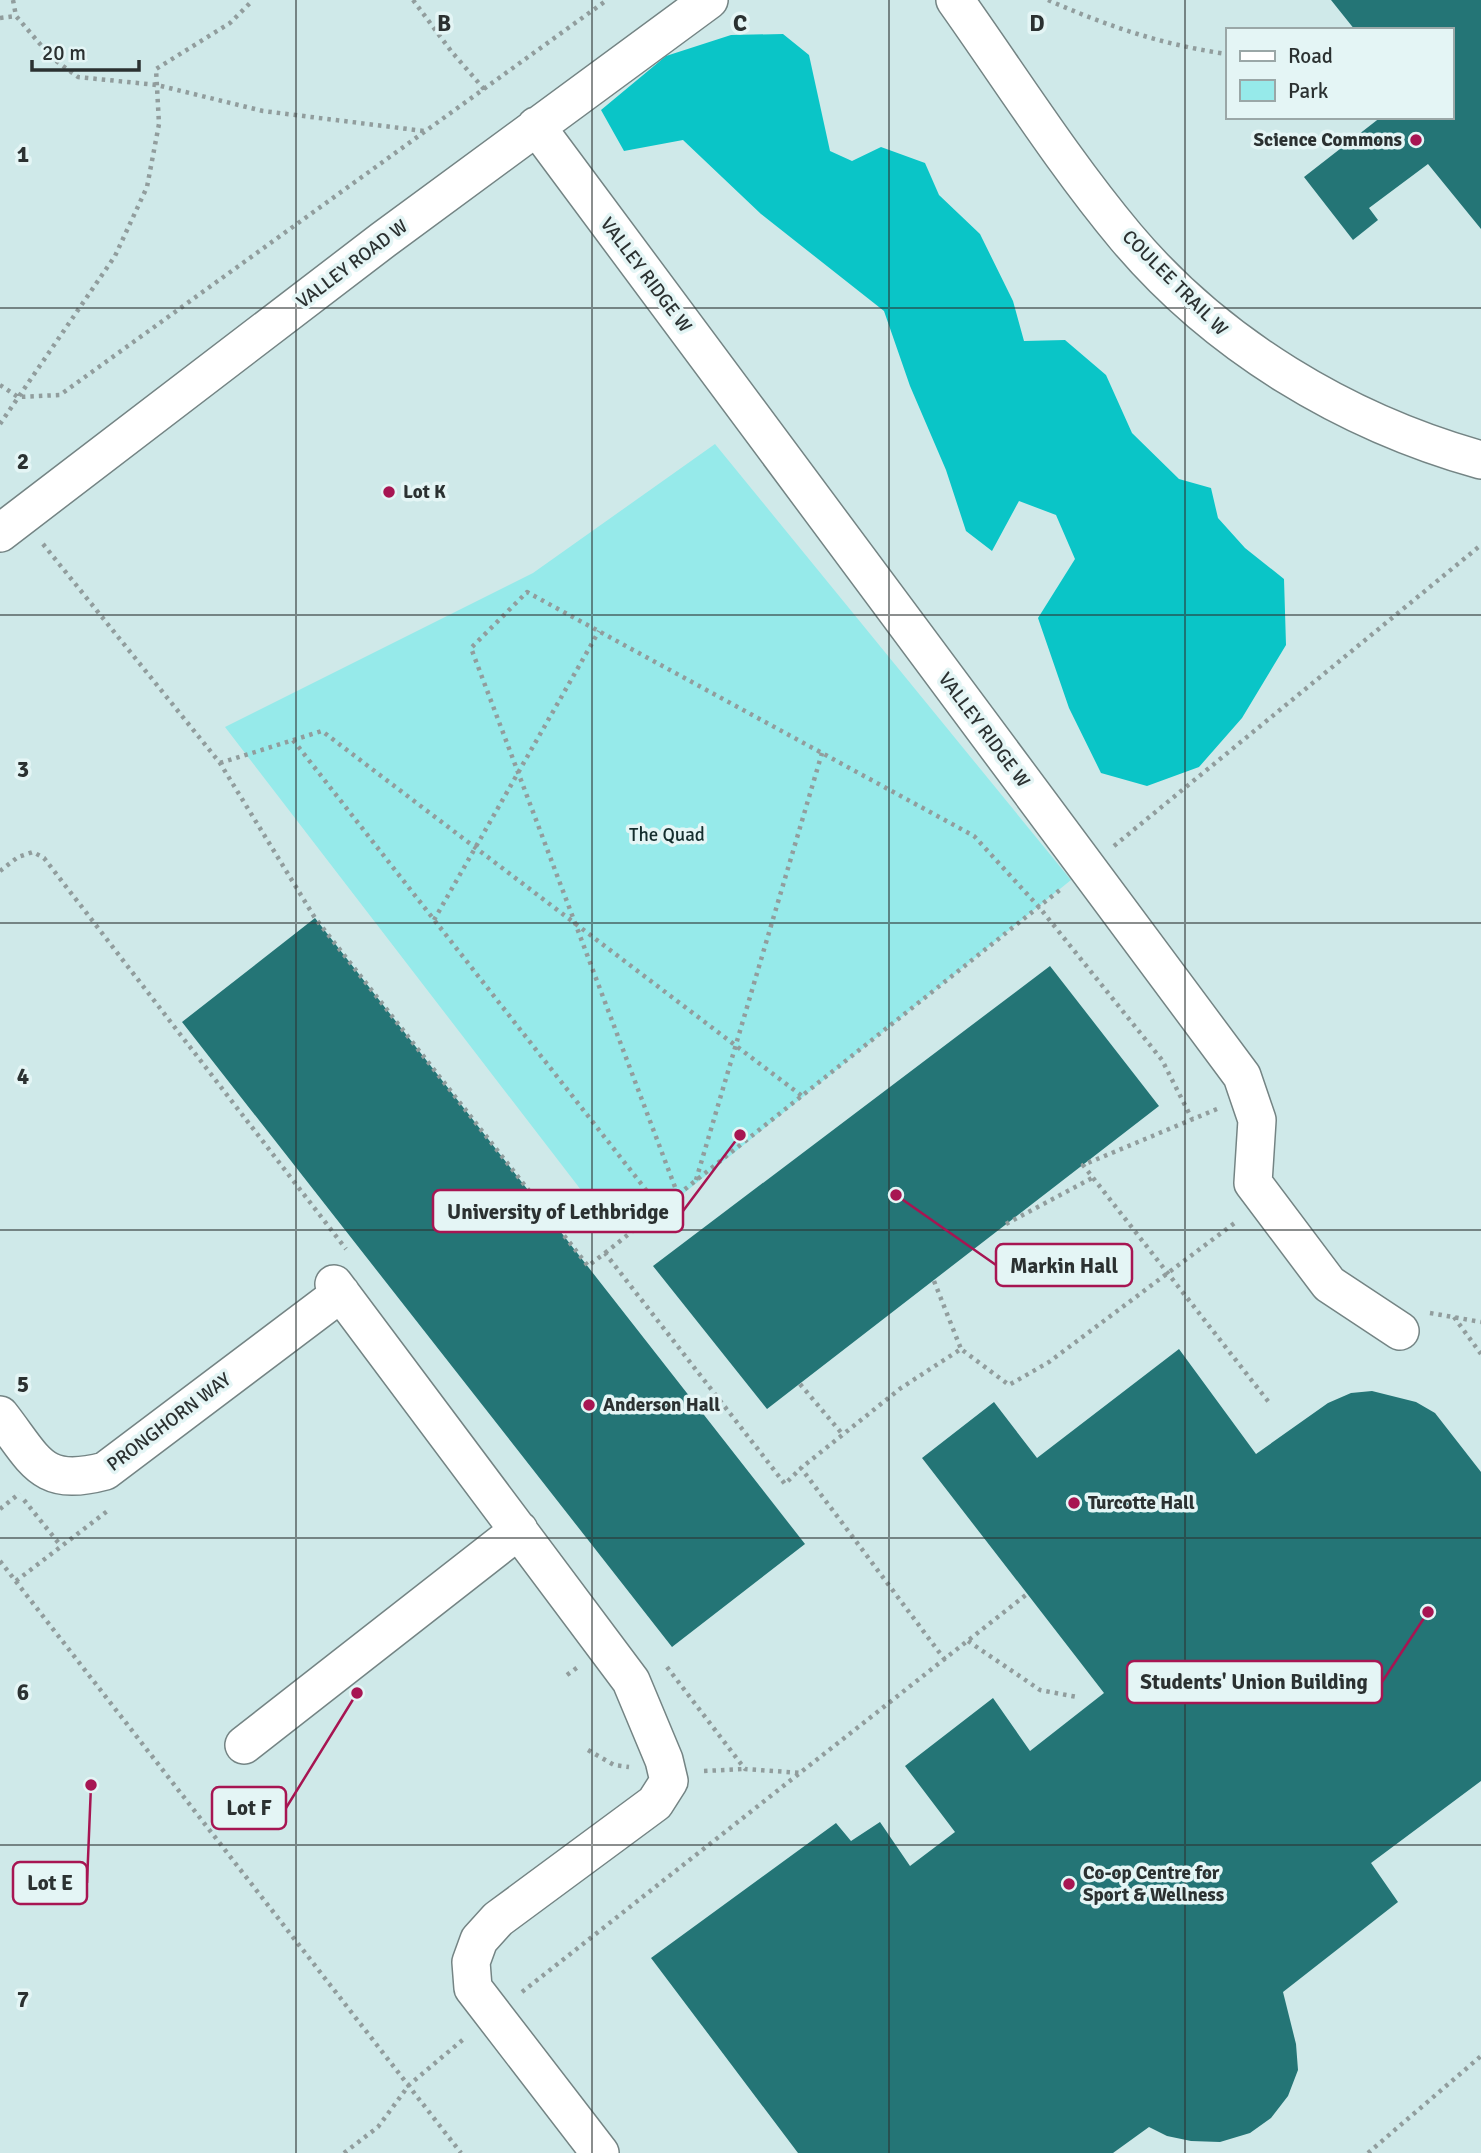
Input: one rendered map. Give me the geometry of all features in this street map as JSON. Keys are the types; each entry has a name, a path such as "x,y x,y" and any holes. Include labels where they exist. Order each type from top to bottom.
{"street":[{"name":"VALLEY ROAD W","path":"10,525 536,126 709,0"},
{"name":"COULEE TRAIL W","path":"955,0 1075,171 1127,239 1240,346 1298,382 1363,415 1451,452 1481,460"},
{"name":"VALLEY RIDGE W","path":"536,126 1242,1076 1257,1120 1253,1183 1265,1200 1329,1283 1400,1331"},
{"name":"PRONGHORN WAY","path":"0,1415 42,1468 63,1478 106,1471 338,1288 519,1530"},
{"path":"244,1745 519,1530 631,1681 664,1760 669,1781 655,1803 498,1919 479,1940 471,1962 473,1988 600,2153"}],"path":[{"path":"13,0 16,16 52,58 78,77 157,85 262,111 425,131"},
{"path":"0,424 115,256 147,187 159,124 156,69 230,23 253,0"},
{"path":"413,0 484,89"},
{"path":"0,385 18,397 60,395 607,0"},
{"path":"1048,0 1110,28 1177,47 1226,54"},
{"path":"0,18 16,16"},
{"path":"10,525 220,763 315,918 588,1266 1088,869 1481,545"},
{"path":"678,1195 471,648 527,592 974,836 1039,907 1162,1060 1192,1119"},
{"path":"434,920 599,631"},
{"path":"220,763 323,731 802,1096"},
{"path":"293,740 661,1209"},
{"path":"696,1181 822,753"},
{"path":"1249,1096 1083,1165 1271,1405"},
{"path":"1006,1224 1092,1178"},
{"path":"934,1280 961,1349 1009,1385 1049,1362 1265,1200"},
{"path":"605,1253 785,1484 801,1468 901,1388 961,1349"},
{"path":"1400,1331 1417,1311 1481,1322"},
{"path":"1454,1317 1481,1354"},
{"path":"800,1384 844,1436"},
{"path":"801,1468 945,1660"},
{"path":"13,1485 61,1546"},
{"path":"0,1561 461,2153"},
{"path":"344,2153 378,2127 409,2085 492,2015 1027,1594"},
{"path":"968,1641 1040,1690 1077,1697"},
{"path":"1368,2153 1481,2056"}],"shaded area":[{"path":"0,0 1481,0 1481,2153 0,2153"},
{"path":"783,34 809,55 830,151 852,161 881,147 925,163 939,195 980,234 1013,301 1024,341 1065,340 1106,375 1132,433 1179,479 1211,488 1218,518 1245,548 1284,579 1286,645 1242,718 1199,767 1147,786 1101,773 1069,708 1038,618 1075,559 1056,515 1019,501 992,551 966,531 946,470 910,386 884,311 761,214 683,140 624,151 601,110 666,56 731,35"}],"green space":[{"name":"The Quad","path":"715,444 1071,880 657,1215 611,1229 225,727 533,573"}],"building":[{"name":"Science Commons","path":"1331,0 1481,0 1481,229 1428,164 1369,208 1378,220 1353,240 1304,177 1378,119 1453,119 1453,28 1353,28"},
{"name":"Anderson Hall","path":"315,918 805,1544 672,1647 182,1022"},
{"path":"1050,966 1159,1106 767,1409 653,1266"},
{"name":"Co-op Centre for Sport & Wellness","path":"1179,1349 1256,1454 1328,1403 1351,1393 1372,1391 1416,1402 1435,1413 1481,1472 1481,1781 1371,1863 1398,1902 1283,1992 1296,2044 1298,2070 1288,2096 1271,2118 1250,2133 1220,2142 1191,2141 1167,2136 1149,2127 1113,2153 798,2153 651,1958 836,1823 851,1841 880,1822 910,1866 955,1832 905,1766 993,1698 1030,1751 1104,1693 922,1458 994,1402 1037,1458"}],"place":[{"name":"Science Commons","path":"1416,140"},
{"name":"Lot K","path":"389,492"},
{"name":"University of Lethbridge","path":"740,1135"},
{"name":"Markin Hall","path":"896,1195"},
{"name":"Anderson Hall","path":"589,1405"},
{"name":"Turcotte Hall","path":"1074,1503"},
{"name":"Students' Union Building","path":"1428,1612"},
{"name":"Lot F","path":"357,1693"},
{"name":"Lot E","path":"91,1785"},
{"name":"Co-op Centre for Sport & Wellness","path":"1069,1884"}]}
